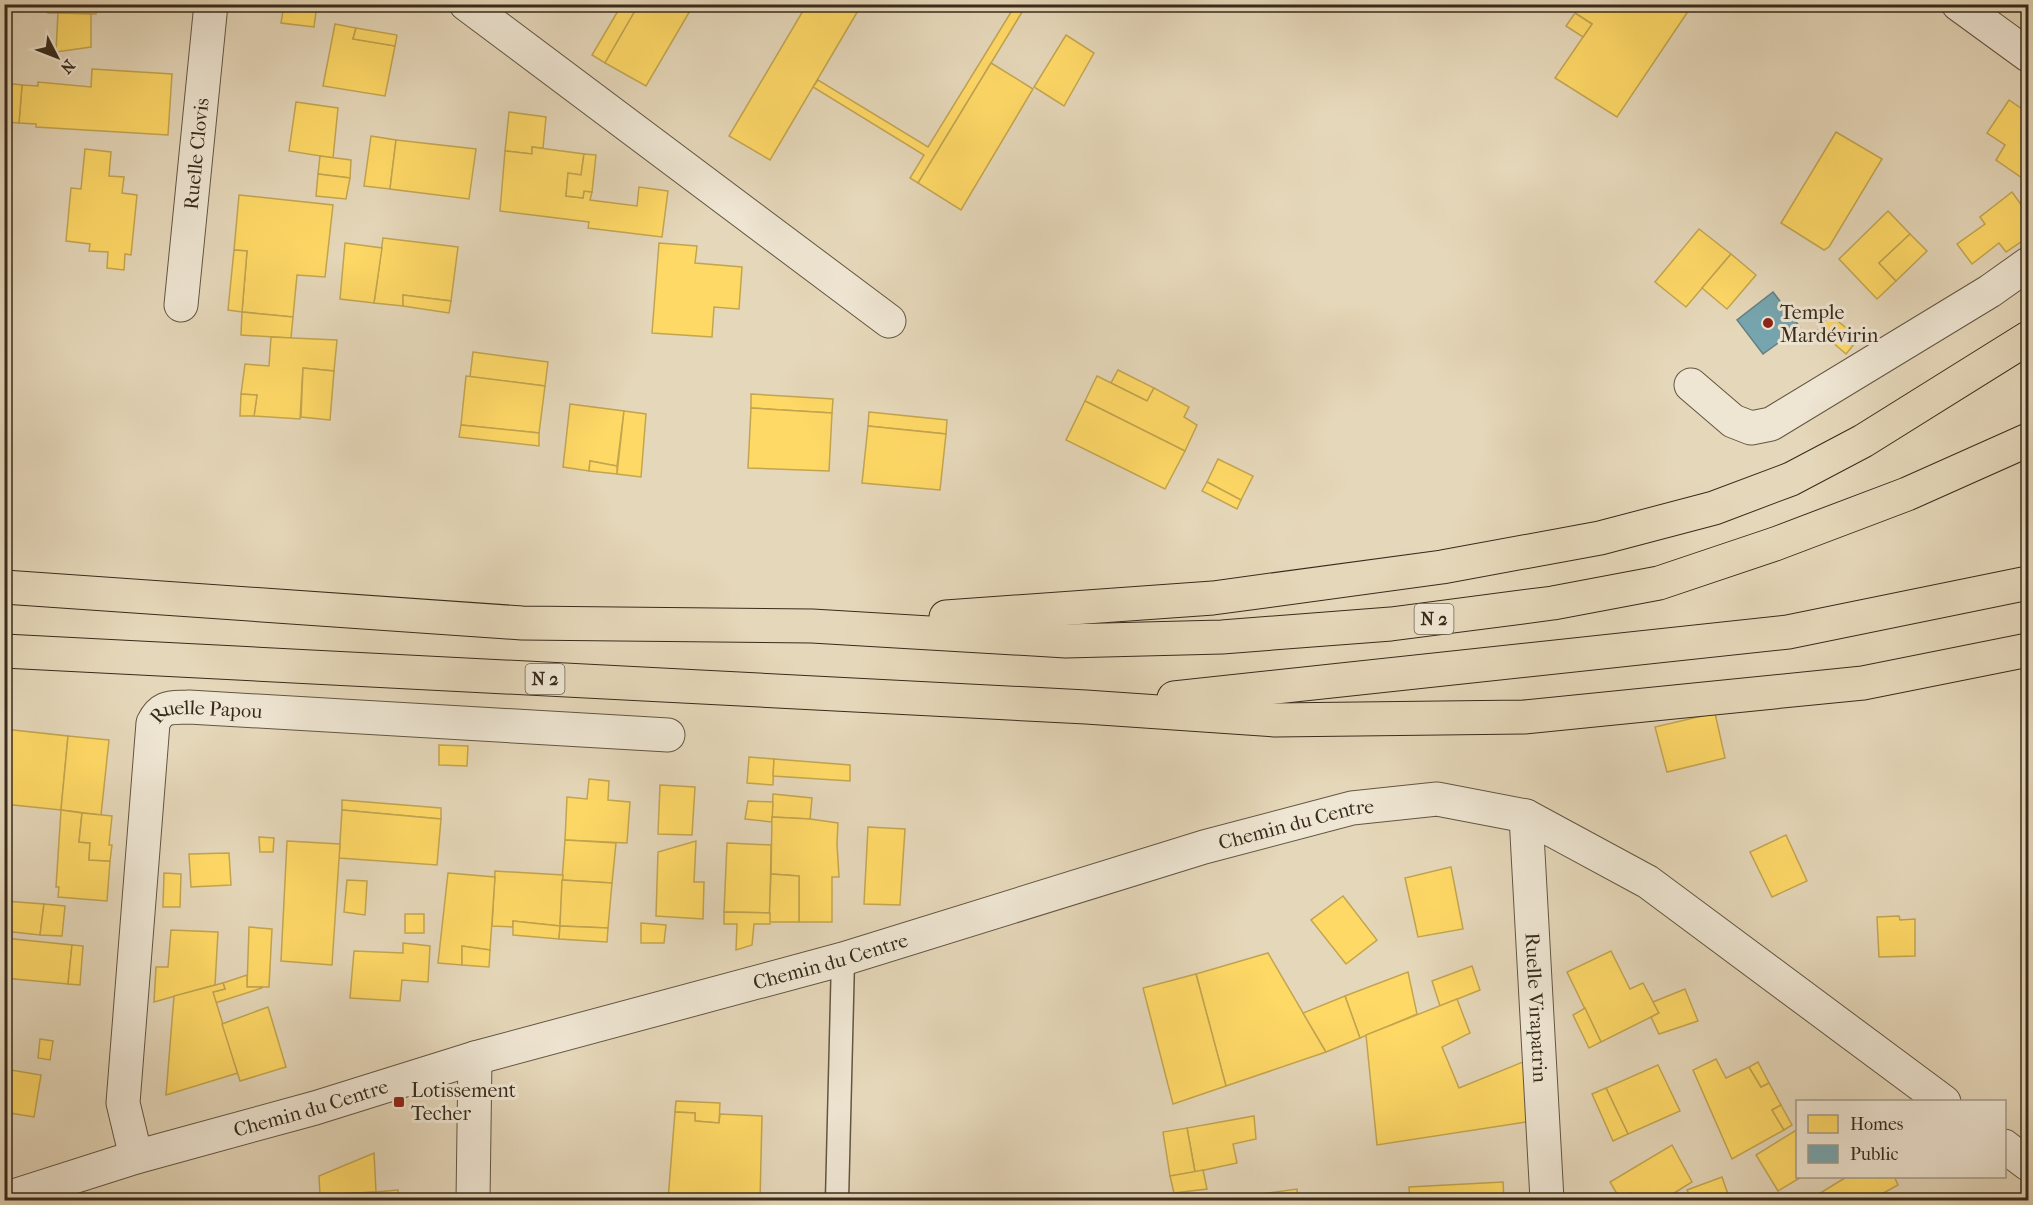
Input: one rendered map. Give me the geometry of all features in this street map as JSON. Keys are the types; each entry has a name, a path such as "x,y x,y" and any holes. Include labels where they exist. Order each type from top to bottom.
{"highway":[{"path":"812,626 1213,598 1442,567 1600,538 1714,508 1791,479 1863,441 2028,338"},
{"name":"N 2","path":"4,587 522,623 812,626 1066,641 1222,637 1391,624 1553,603 1659,583 1765,548 1907,494 2028,440"},
{"name":"N 2","path":"4,651 1086,707 1788,632 2028,583"},
{"path":"1086,707 1275,720 1524,717 1863,683 2028,650"}],"street":[{"name":"Ruelle Clovis","path":"181,305 211,4"},
{"path":"466,4 889,321"},
{"path":"1958,4 2028,55"},
{"path":"1691,385 1733,421 1752,428 1771,423 1990,291 2028,264"},
{"name":"Ruelle Papou","path":"136,1157 123,1103 153,723 157,714 164,709 189,707 668,735"},
{"name":"Chemin du Centre","path":"4,1199 136,1157 315,1108 475,1058 843,959 1204,847 1352,808 1437,799 1526,816 1648,882 1943,1100"},
{"name":"Ruelle Virapatrin","path":"1526,816 1547,1200"},
{"path":"473,1200 475,1058"},
{"path":"2006,1148 2028,1164"}],"lane":[{"path":"837,1200 843,959"}],"building: Homes":[{"path":"48,4 96,4 96,14 48,13"},
{"path":"284,4 317,4 314,27 281,23"},
{"path":"622,4 639,4 605,63 592,55"},
{"path":"639,4 694,4 646,86 605,63"},
{"path":"807,4 862,4 770,160 729,136"},
{"path":"1016,4 1027,4 918,183 910,178 924,155 813,87 818,80 928,147"},
{"path":"1581,4 1693,4 1617,117 1555,78 1592,24 1575,13"},
{"path":"58,13 91,14 91,47 56,52"},
{"path":"1575,13 1592,24 1583,37 1566,26"},
{"path":"335,24 356,28 353,39 395,46 385,96 323,86"},
{"path":"356,28 397,35 395,46 353,39"},
{"path":"1066,35 1094,53 1064,106 1034,87"},
{"path":"991,63 1033,89 961,210 918,183"},
{"path":"92,69 172,74 168,135 36,127 36,124 19,123 22,85 38,86 38,82 91,87"},
{"path":"4,83 22,85 19,123 4,122"},
{"path":"2009,100 2028,113 2028,182 1996,160 2005,145 1987,133"},
{"path":"296,102 338,108 333,158 289,151"},
{"path":"509,112 546,117 543,148 532,147 532,154 505,151"},
{"path":"1836,132 1882,159 1829,247 1824,250 1781,223"},
{"path":"371,136 396,140 390,189 364,186"},
{"path":"396,140 476,149 469,199 390,189"},
{"path":"532,147 584,154 581,175 568,173 566,196 583,198 584,191 592,192 590,200 637,206 639,187 668,191 662,237 588,228 589,222 500,211 505,151 532,154"},
{"path":"85,149 111,152 109,176 124,177 122,193 137,195 131,255 125,254 124,270 107,268 108,252 89,251 90,244 66,241 71,188 81,189"},
{"path":"584,154 596,155 592,192 584,191 583,198 566,196 568,173 581,175"},
{"path":"320,156 351,160 350,178 318,174"},
{"path":"318,174 350,178 346,199 316,196"},
{"path":"2012,192 2022,206 2028,202 2028,237 2006,252 1999,243 1972,264 1957,244 1985,224 1980,217"},
{"path":"239,195 333,205 325,277 297,275 293,317 242,312 247,251 234,250"},
{"path":"1888,211 1910,234 1879,263 1896,281 1877,299 1839,259"},
{"path":"1699,229 1731,254 1686,307 1655,282"},
{"path":"1910,234 1927,251 1896,281 1879,263"},
{"path":"383,238 458,247 451,301 403,295 403,306 374,303"},
{"path":"345,243 382,248 374,303 340,299"},
{"path":"659,243 697,246 695,263 742,267 739,309 714,307 712,337 652,333"},
{"path":"234,250 247,251 242,312 228,310"},
{"path":"1731,254 1756,275 1727,309 1702,288"},
{"path":"403,295 451,301 449,313 403,306"},
{"path":"242,312 293,317 291,338 241,335"},
{"path":"1830,315 1859,338 1846,354 1818,330"},
{"path":"271,337 337,340 334,371 303,368 300,419 254,416 257,395 241,394 245,364 269,366"},
{"path":"473,352 548,362 545,386 470,377"},
{"path":"303,368 334,371 330,420 301,417"},
{"path":"1118,370 1154,388 1147,401 1111,383"},
{"path":"466,376 545,386 539,433 461,425"},
{"path":"1097,376 1147,401 1154,388 1189,407 1184,417 1197,425 1185,451 1085,401"},
{"path":"241,394 257,395 254,416 240,416"},
{"path":"751,394 833,399 832,413 751,408"},
{"path":"1085,401 1185,451 1165,489 1066,440"},
{"path":"570,404 624,411 617,466 590,461 589,471 563,467"},
{"path":"751,408 832,413 829,471 748,468"},
{"path":"624,411 646,414 641,477 617,474"},
{"path":"869,412 947,420 946,434 868,426"},
{"path":"461,425 539,433 539,446 459,437"},
{"path":"868,426 946,434 940,490 862,483"},
{"path":"1218,459 1253,476 1241,500 1207,482"},
{"path":"590,461 617,466 617,474 589,471"},
{"path":"1207,482 1241,500 1237,509 1202,491"},
{"path":"1715,713 1725,758 1667,772 1655,727"},
{"path":"4,729 68,736 61,810 4,804"},
{"path":"68,736 109,740 101,815 61,810"},
{"path":"439,745 468,746 467,766 439,765"},
{"path":"749,757 774,759 773,785 747,783"},
{"path":"774,759 850,765 850,781 773,776"},
{"path":"589,779 609,781 608,800 630,802 627,843 565,840 567,797 587,799"},
{"path":"660,785 695,787 692,835 658,834"},
{"path":"773,794 812,798 810,819 772,817"},
{"path":"342,800 441,808 441,819 342,810"},
{"path":"748,801 773,802 772,822 745,819"},
{"path":"61,810 82,813 79,842 90,843 89,860 110,861 107,901 58,897 59,887 56,887"},
{"path":"342,810 441,819 437,865 339,858"},
{"path":"82,813 112,816 110,861 89,860 90,843 79,842"},
{"path":"772,817 838,823 839,877 832,877 832,922 799,922 799,876 771,874"},
{"path":"868,827 905,829 900,905 864,904"},
{"path":"4,833 10,833 10,845 4,845"},
{"path":"1786,835 1807,881 1772,897 1750,852"},
{"path":"259,837 274,838 273,852 260,852"},
{"path":"565,840 616,843 612,883 562,880"},
{"path":"287,841 340,844 332,965 281,961"},
{"path":"696,841 694,882 704,882 703,919 656,916 658,852"},
{"path":"727,843 771,845 770,913 724,912"},
{"path":"4,845 10,845 8,889 4,889"},
{"path":"229,853 231,885 191,887 189,854"},
{"path":"1451,867 1463,929 1418,937 1405,878"},
{"path":"495,871 563,875 560,926 513,921 513,927 492,926"},
{"path":"164,873 181,874 180,907 163,907"},
{"path":"448,873 495,877 490,950 462,946 462,965 438,963"},
{"path":"771,874 799,876 799,922 769,922"},
{"path":"347,880 367,881 365,915 344,912"},
{"path":"562,880 612,883 608,928 560,926"},
{"path":"1343,896 1377,940 1346,964 1311,920"},
{"path":"4,901 44,904 40,935 4,931"},
{"path":"44,904 65,906 62,936 40,935"},
{"path":"724,912 770,913 770,924 754,924 752,945 736,950 737,924 724,924"},
{"path":"405,914 424,914 424,933 405,933"},
{"path":"1899,916 1900,920 1915,919 1915,956 1879,957 1877,917"},
{"path":"513,921 560,926 559,939 513,935"},
{"path":"641,923 666,925 664,943 641,943"},
{"path":"560,926 608,928 607,942 559,939"},
{"path":"249,927 272,929 269,987 247,987"},
{"path":"171,930 218,932 215,985 154,1002 156,967 168,967"},
{"path":"4,938 72,945 68,984 4,978"},
{"path":"403,943 430,946 428,982 402,980 400,1001 350,998 354,951 403,953"},
{"path":"72,945 83,946 80,985 68,984"},
{"path":"462,946 490,950 489,967 462,965"},
{"path":"1611,951 1630,989 1643,983 1659,1013 1601,1042 1567,972"},
{"path":"1268,953 1326,1052 1226,1086 1196,974"},
{"path":"1472,966 1480,990 1440,1006 1432,981"},
{"path":"1408,972 1417,1014 1360,1038 1345,996"},
{"path":"1196,974 1226,1086 1173,1104 1143,988"},
{"path":"247,975 247,987 262,988 215,1003 213,992 225,989 223,983"},
{"path":"223,983 225,989 213,992 238,1073 166,1095 174,996"},
{"path":"1685,989 1698,1021 1659,1034 1651,1017 1659,1013 1653,1002"},
{"path":"1345,996 1360,1038 1326,1052 1303,1013"},
{"path":"1457,999 1470,1033 1442,1047 1459,1088 1528,1060 1532,1121 1377,1145 1366,1035"},
{"path":"268,1007 286,1067 240,1081 222,1024"},
{"path":"1585,1008 1601,1042 1589,1048 1573,1015"},
{"path":"40,1039 53,1041 50,1060 38,1058"},
{"path":"1716,1059 1726,1078 1749,1067 1761,1087 1769,1083 1781,1105 1772,1110 1784,1130 1732,1159 1693,1070"},
{"path":"1758,1062 1769,1083 1761,1087 1749,1067"},
{"path":"1658,1065 1680,1111 1628,1134 1606,1088"},
{"path":"5,1069 41,1075 34,1117 4,1112"},
{"path":"1606,1088 1628,1134 1613,1141 1592,1094"},
{"path":"676,1101 720,1103 719,1123 695,1121 695,1113 675,1112"},
{"path":"1781,1105 1792,1125 1784,1130 1772,1110"},
{"path":"675,1112 695,1113 695,1121 719,1123 720,1114 762,1116 760,1200 668,1200"},
{"path":"1254,1116 1256,1139 1233,1144 1237,1163 1195,1172 1187,1128"},
{"path":"1187,1128 1195,1172 1170,1176 1163,1132"},
{"path":"1796,1130 1796,1178 1800,1178 1778,1191 1756,1155"},
{"path":"1672,1145 1692,1182 1663,1200 1635,1200 1631,1193 1620,1199 1610,1182"},
{"path":"374,1153 376,1192 320,1195 319,1176"},
{"path":"1203,1170 1207,1189 1174,1193 1170,1176"},
{"path":"1722,1177 1730,1200 1692,1200 1687,1190"},
{"path":"1845,1178 1895,1178 1898,1185 1871,1200 1821,1200 1817,1195"},
{"path":"1503,1182 1504,1200 1410,1200 1409,1187"},
{"path":"1297,1189 1298,1200 1241,1200 1241,1197"},
{"path":"398,1190 398,1200 377,1200 376,1192"},
{"path":"376,1192 377,1200 320,1200 320,1195"}],"building: Public":[{"name":"Temple Mardévirin","path":"1773,292 1800,327 1763,354 1737,320"}],"place":[{"name":"Temple Mardévirin","path":"1768,323"},
{"name":"Lotissement Techer","path":"399,1102"}]}
